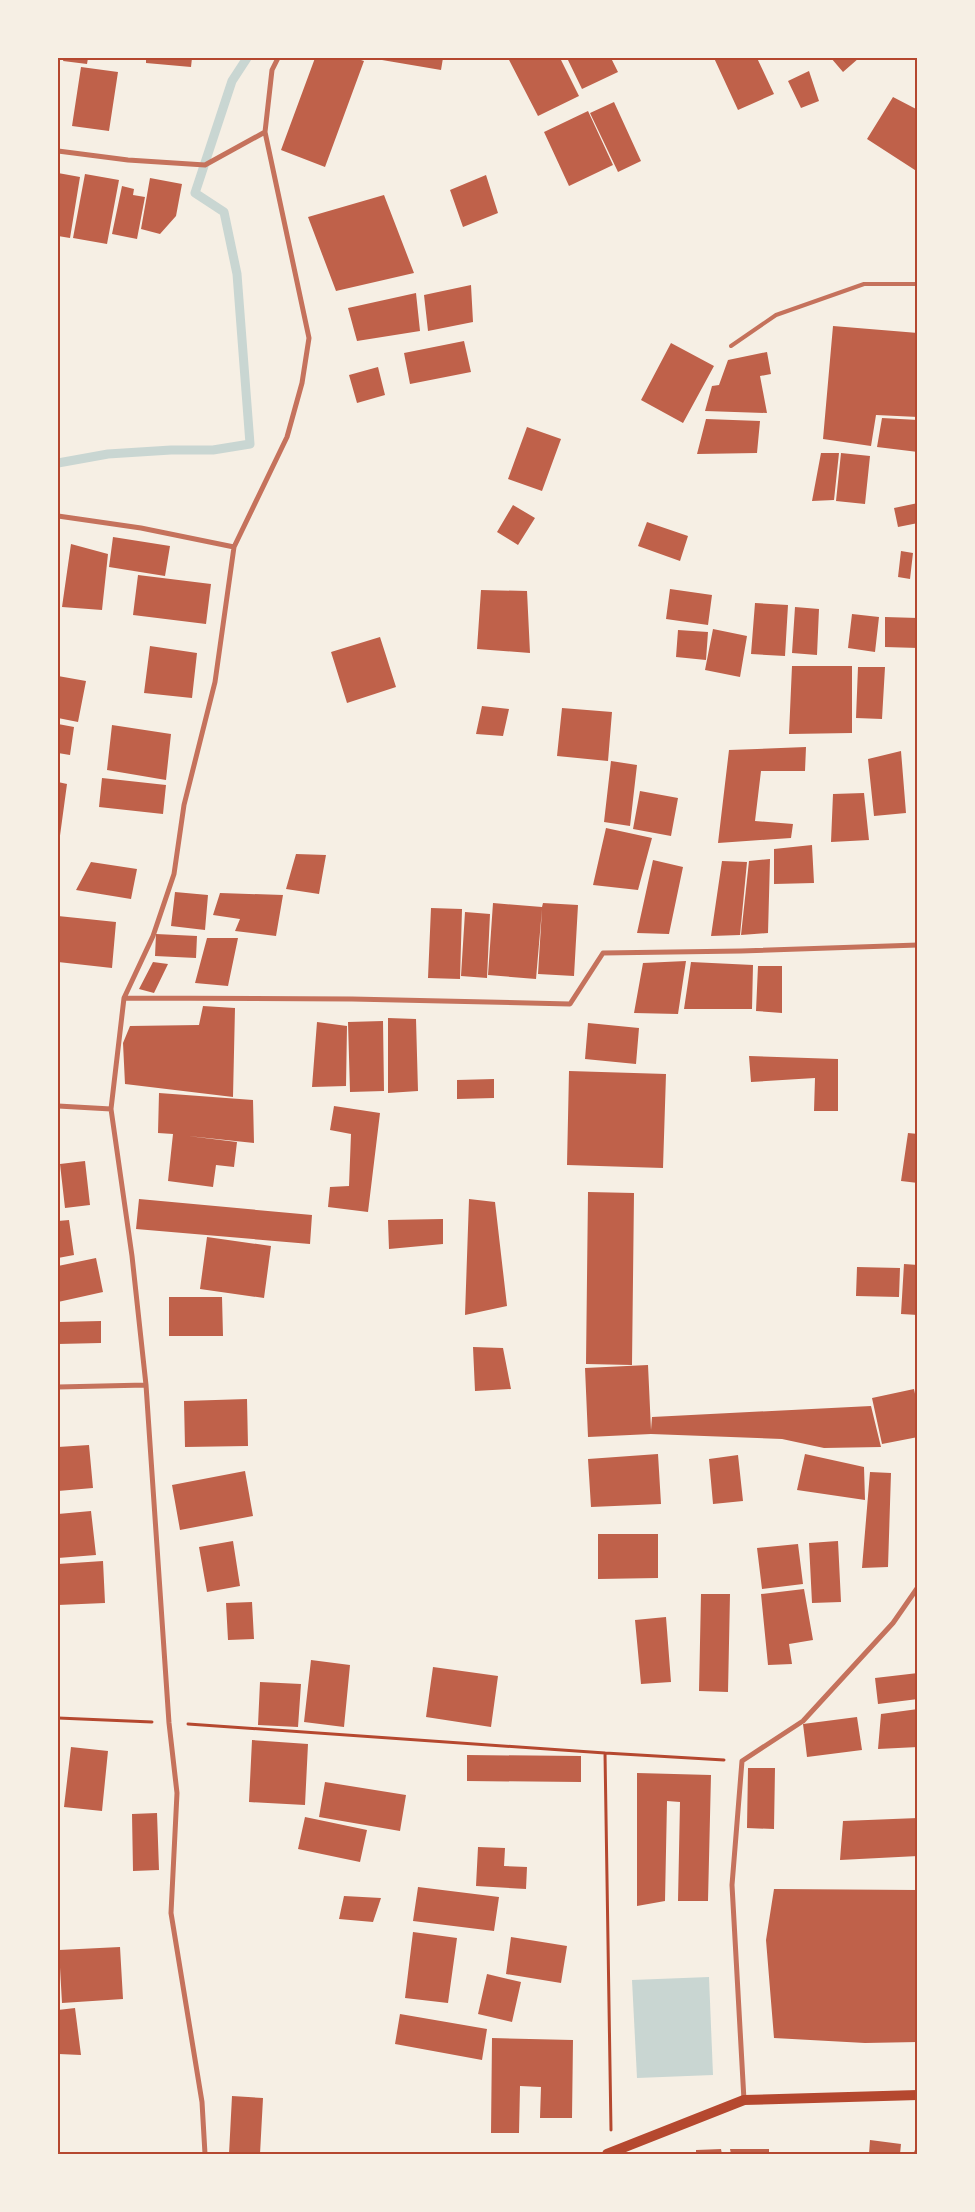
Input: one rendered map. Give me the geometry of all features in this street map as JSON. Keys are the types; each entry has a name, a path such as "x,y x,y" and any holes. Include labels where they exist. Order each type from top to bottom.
{"main road":[{"path":"609,2154 744,2100 918,2095"}],"street":[{"path":"205,2154 202,2102 171,1913 177,1793 169,1723 146,1385 132,1256 112,1109 124,998 153,936 174,874 184,805 215,682 234,547 287,437 302,383 309,338 265,132 272,70 278,58"},
{"path":"58,151 128,160 204,165 265,132"},
{"path":"58,516 141,528 234,547"},
{"path":"124,998 352,999 570,1004 603,953 750,951 918,945"},
{"path":"58,1106 112,1109"},
{"path":"58,1387 146,1385"},
{"path":"744,2100 732,1885 742,1760 803,1721 892,1623 918,1587"},
{"path":"916,2154 918,2149"}],"lane":[{"path":"731,346 776,315 864,284 918,284"}],"path":[{"path":"58,1718 169,1723 605,1753 742,1760"},
{"path":"605,1753 609,2154"}],"shaded area":[{"path":"709,1977 713,2075 637,2078 632,1980"}],"building":[{"path":"64,58 88,58 87,64 63,61"},
{"path":"146,58 192,58 191,67 146,63"},
{"path":"315,58 355,58 364,61 325,167 281,150"},
{"path":"383,58 443,58 441,70 382,60"},
{"path":"508,58 560,58 579,96 538,116"},
{"path":"567,58 611,58 618,72 582,89"},
{"path":"714,58 757,58 774,94 738,110"},
{"path":"831,58 859,58 843,72"},
{"path":"81,67 118,72 109,131 72,126"},
{"path":"809,71 819,101 801,108 788,81"},
{"path":"893,97 918,110 918,172 867,139"},
{"path":"614,102 641,161 618,172 590,113"},
{"path":"588,111 613,165 569,186 544,132"},
{"path":"58,173 80,177 70,238 58,236"},
{"path":"85,174 119,180 107,244 73,238"},
{"path":"486,175 498,213 463,227 450,190"},
{"path":"150,178 182,184 176,216 160,234 141,229"},
{"path":"122,186 134,189 133,195 145,197 137,239 112,234"},
{"path":"384,195 414,273 336,291 308,217"},
{"path":"471,285 473,322 428,331 424,295"},
{"path":"416,293 420,331 357,341 348,308"},
{"path":"833,326 918,333 918,417 876,415 871,446 823,439"},
{"path":"464,341 471,372 410,384 404,353"},
{"path":"671,343 714,366 683,423 641,400"},
{"path":"767,352 771,374 760,376 767,413 705,411 712,386 719,385 728,360"},
{"path":"378,367 385,395 357,403 349,375"},
{"path":"882,418 918,420 918,452 877,447"},
{"path":"706,419 760,421 757,453 697,454"},
{"path":"527,427 561,439 542,491 508,479"},
{"path":"821,453 839,453 834,500 812,501"},
{"path":"841,453 870,456 865,504 836,501"},
{"path":"918,503 918,523 898,527 894,508"},
{"path":"513,505 535,518 518,545 497,532"},
{"path":"647,522 688,536 680,561 638,546"},
{"path":"113,537 170,546 165,576 109,567"},
{"path":"71,544 108,554 102,610 62,607"},
{"path":"901,551 913,553 910,579 898,577"},
{"path":"138,575 211,584 206,624 133,615"},
{"path":"670,589 712,595 708,625 666,619"},
{"path":"481,590 527,591 530,653 477,649"},
{"path":"755,603 788,605 785,656 751,654"},
{"path":"795,607 819,609 817,655 792,653"},
{"path":"852,614 879,617 875,652 848,648"},
{"path":"885,617 918,618 918,648 885,647"},
{"path":"713,629 747,636 740,677 705,670"},
{"path":"678,630 708,632 706,660 676,657"},
{"path":"380,637 396,687 347,703 331,652"},
{"path":"150,646 197,653 192,698 144,693"},
{"path":"792,666 852,666 852,733 789,734"},
{"path":"858,667 885,667 882,719 856,718"},
{"path":"58,676 86,681 78,722 58,718"},
{"path":"482,706 509,709 503,736 476,734"},
{"path":"562,708 612,712 608,761 557,756"},
{"path":"58,724 74,727 70,755 58,753"},
{"path":"112,725 171,734 166,780 107,770"},
{"path":"806,747 805,771 761,771 755,821 793,824 791,838 718,843 729,750"},
{"path":"901,751 906,813 874,816 868,759"},
{"path":"611,761 637,765 630,826 604,822"},
{"path":"102,778 166,785 163,814 99,807"},
{"path":"58,782 67,784 59,843 58,843"},
{"path":"640,791 678,798 671,836 633,829"},
{"path":"864,793 869,840 831,842 833,794"},
{"path":"606,828 652,838 638,890 593,885"},
{"path":"812,845 814,883 774,884 774,849"},
{"path":"296,854 326,855 319,894 286,889"},
{"path":"770,859 768,933 741,935 749,861"},
{"path":"653,860 683,867 669,934 637,933"},
{"path":"722,861 747,862 740,935 711,936"},
{"path":"91,862 137,869 131,899 76,890"},
{"path":"175,892 208,895 205,930 171,926"},
{"path":"220,893 283,895 276,936 235,931 240,919 213,915"},
{"path":"493,903 542,907 543,903 578,905 574,976 538,974 542,909 536,979 488,975"},
{"path":"431,908 462,909 460,979 428,978"},
{"path":"465,912 490,914 487,978 461,976"},
{"path":"58,916 116,922 112,968 58,962"},
{"path":"156,934 197,936 196,958 155,956"},
{"path":"207,938 238,938 228,986 195,983"},
{"path":"686,961 678,1014 634,1013 643,963"},
{"path":"153,962 168,964 154,993 139,989"},
{"path":"691,962 753,965 752,1009 684,1009"},
{"path":"758,966 782,966 782,1013 756,1011"},
{"path":"203,1006 235,1008 233,1097 125,1084 123,1043 130,1026 199,1025"},
{"path":"388,1018 416,1019 418,1091 388,1093"},
{"path":"383,1021 384,1091 350,1092 348,1022"},
{"path":"317,1022 347,1026 346,1086 312,1087"},
{"path":"588,1023 639,1028 636,1064 585,1059"},
{"path":"749,1056 838,1059 838,1111 814,1111 815,1078 751,1082"},
{"path":"569,1071 666,1074 663,1168 567,1165"},
{"path":"494,1079 494,1098 457,1099 457,1080"},
{"path":"159,1093 253,1100 254,1143 188,1136 237,1142 234,1167 216,1165 213,1187 168,1181 173,1134 158,1133"},
{"path":"334,1106 380,1113 368,1212 328,1207 330,1187 349,1186 351,1134 330,1130"},
{"path":"908,1133 918,1134 918,1183 901,1181"},
{"path":"85,1161 90,1205 65,1208 60,1164"},
{"path":"588,1192 634,1193 632,1365 586,1364"},
{"path":"139,1199 312,1215 310,1244 136,1229"},
{"path":"469,1199 495,1202 507,1306 465,1315"},
{"path":"443,1219 443,1244 389,1249 388,1220"},
{"path":"69,1220 74,1255 58,1258 58,1221"},
{"path":"207,1237 271,1246 264,1298 200,1289"},
{"path":"96,1258 103,1292 58,1302 58,1266"},
{"path":"904,1264 918,1265 918,1315 901,1314"},
{"path":"857,1267 900,1268 899,1297 856,1296"},
{"path":"169,1297 222,1297 223,1336 169,1336"},
{"path":"101,1321 101,1343 58,1344 58,1322"},
{"path":"473,1347 503,1348 511,1389 475,1391"},
{"path":"648,1365 651,1430 652,1417 871,1406 881,1447 824,1448 782,1439 651,1434 588,1437 585,1368"},
{"path":"914,1389 918,1408 918,1437 882,1444 872,1398"},
{"path":"247,1399 248,1446 185,1447 184,1401"},
{"path":"89,1445 93,1488 58,1491 58,1447"},
{"path":"658,1454 661,1504 591,1507 588,1459"},
{"path":"805,1454 864,1467 865,1500 797,1490"},
{"path":"738,1455 743,1501 713,1504 709,1459"},
{"path":"245,1471 253,1516 180,1530 172,1485"},
{"path":"870,1472 891,1473 888,1567 862,1568"},
{"path":"91,1511 96,1555 58,1558 58,1514"},
{"path":"598,1534 658,1534 658,1578 598,1579"},
{"path":"233,1541 240,1586 207,1592 199,1547"},
{"path":"838,1541 841,1602 812,1603 809,1543"},
{"path":"798,1544 803,1584 762,1589 757,1548"},
{"path":"103,1561 105,1603 58,1605 58,1564"},
{"path":"804,1589 813,1640 789,1644 792,1664 768,1665 761,1594"},
{"path":"701,1594 730,1594 728,1692 699,1691"},
{"path":"252,1602 254,1639 228,1640 226,1603"},
{"path":"666,1617 671,1682 641,1684 635,1620"},
{"path":"311,1660 350,1665 344,1727 304,1722"},
{"path":"433,1667 498,1676 491,1727 426,1717"},
{"path":"918,1673 918,1699 878,1704 875,1678"},
{"path":"260,1682 301,1684 298,1727 258,1725"},
{"path":"918,1709 918,1747 878,1749 881,1714"},
{"path":"857,1717 862,1750 807,1757 803,1724"},
{"path":"252,1740 308,1744 305,1805 249,1802"},
{"path":"71,1747 108,1751 102,1811 64,1807"},
{"path":"467,1755 581,1756 581,1782 467,1781"},
{"path":"748,1768 775,1768 774,1829 747,1828"},
{"path":"637,1773 711,1775 708,1901 678,1901 680,1802 667,1801 665,1901 637,1906"},
{"path":"325,1782 406,1795 400,1831 319,1817"},
{"path":"157,1813 159,1870 133,1871 132,1814"},
{"path":"305,1817 367,1830 360,1862 298,1849"},
{"path":"918,1818 918,1856 840,1860 843,1821"},
{"path":"478,1847 505,1848 504,1866 527,1867 526,1889 476,1886"},
{"path":"418,1887 499,1897 494,1931 413,1921"},
{"path":"774,1889 918,1890 918,2042 865,2043 774,2038 766,1940"},
{"path":"344,1896 381,1898 373,1922 339,1919"},
{"path":"413,1932 457,1938 448,2003 405,1998"},
{"path":"511,1937 567,1946 561,1983 506,1974"},
{"path":"120,1947 123,1999 62,2003 59,1950"},
{"path":"487,1974 521,1982 512,2022 478,2014"},
{"path":"75,2008 81,2055 59,2054 58,2010"},
{"path":"400,2014 487,2029 482,2060 395,2044"},
{"path":"492,2038 573,2040 572,2118 540,2118 541,2087 520,2086 519,2133 491,2133"},
{"path":"232,2096 263,2098 260,2154 229,2154"},
{"path":"870,2140 901,2144 900,2154 869,2154"},
{"path":"721,2149 722,2154 696,2154 696,2150"},
{"path":"730,2149 769,2149 769,2154 731,2154"}],"waterway":[{"path":"58,463 108,454 171,450 213,450 250,444 237,274 224,212 195,193 232,81 247,58"}]}
